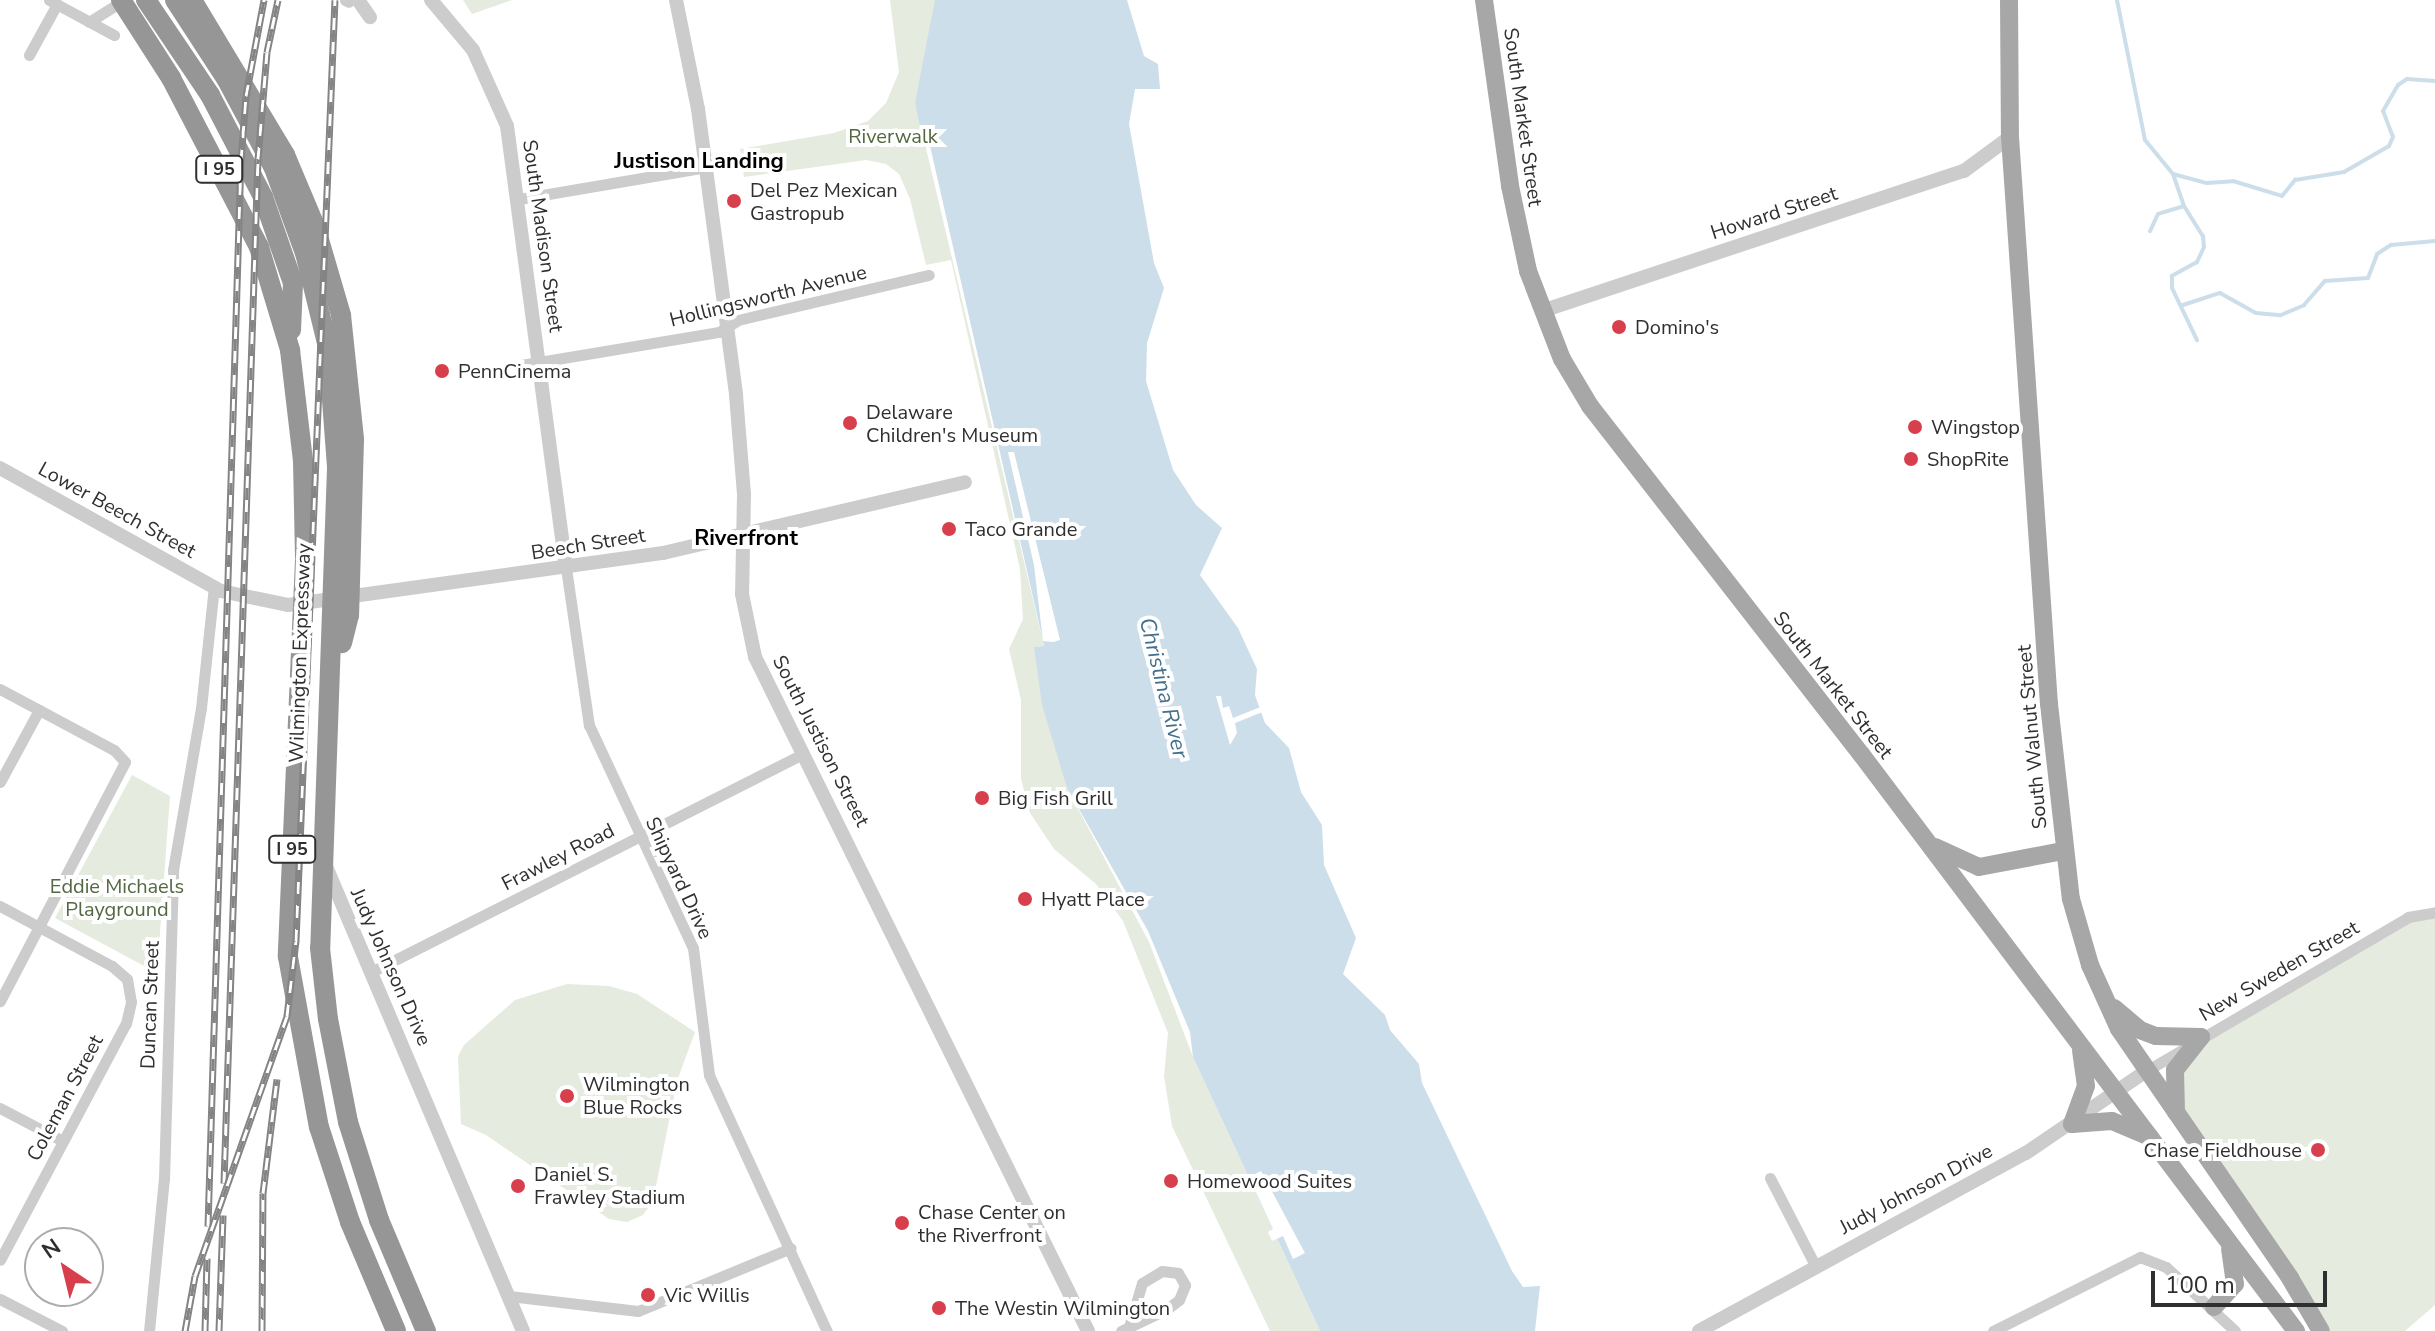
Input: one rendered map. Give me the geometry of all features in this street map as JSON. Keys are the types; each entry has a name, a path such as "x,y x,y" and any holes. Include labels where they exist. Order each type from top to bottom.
{"highway":[{"name":"Wilmington Expressway","path":"123,0 171,78 259,247 290,350 303,461 305,560 288,957 319,1127 350,1222 396,1331"},
{"path":"146,0 225,121 278,232 293,283 290,350"},
{"name":"Wilmington Expressway","path":"175,0 264,146 298,231 319,302 337,419 331,690 318,900 328,1019 365,1178 426,1331"},
{"path":"192,0 285,155 315,226 341,315 354,452 349,615 331,690"}],"main road":[{"name":"South Market Street","path":"1484,0 1519,237 1542,311 1562,359 1598,417 2118,1091 2296,1331"},
{"name":"South Walnut Street","path":"1997,0 2007,70"},
{"name":"South Walnut Street","path":"2009,0 2007,70 2010,137 2063,851 2076,921 2103,996 2146,1071 2290,1278 2321,1331"},
{"path":"1926,841 1962,863 1979,867 2063,851"},
{"path":"2103,996 2140,1030 2173,1039 2201,1037"},
{"path":"2177,1114 2175,1070 2201,1037"},
{"path":"2080,1043 2086,1086 2072,1124 2112,1121 2151,1137"},
{"path":"2214,1307 2235,1284 2229,1242"}],"street":[{"path":"89,22 123,0"},
{"name":"South Madison Street","path":"431,0 473,50 502,108 519,199 566,568"},
{"name":"South Madison Street","path":"439,0 449,20"},
{"name":"South Justison Street","path":"676,0 706,167 743,460 742,535 748,634 763,679 1088,1331"},
{"path":"351,1 370,17"},
{"path":"29,55 53,2 114,35"},
{"name":"Howard Street","path":"1542,311 1964,171 2010,137"},
{"path":"519,199 706,167"},
{"name":"Hollingsworth Avenue","path":"521,365 727,326 929,275"},
{"name":"Lower Beech Street","path":"0,468 214,587"},
{"name":"Beech Street","path":"214,587 269,603 328,600 566,568 742,535 965,482"},
{"name":"Shipyard Drive","path":"566,568 585,710 639,836 693,948 709,1075 827,1331"},
{"name":"Duncan Street","path":"149,1331 164,1179 173,870 201,708 214,587"},
{"name":"Judy Johnson Drive","path":"328,600 316,836 523,1331"},
{"path":"0,689 123,760 123,770 0,1001"},
{"path":"0,782 39,710"},
{"name":"Frawley Road","path":"373,971 803,754"},
{"path":"0,906 39,927"},
{"name":"New Sweden Street","path":"2146,1071 2408,917 2435,912"},
{"name":"Coleman Street","path":"0,1260 61,1140 126,1023 131,994 127,979 112,966 39,927"},
{"name":"Judy Johnson Drive","path":"1699,1331 2072,1124 2146,1071"},
{"path":"0,1108 61,1140"},
{"path":"1770,1178 1815,1265"},
{"path":"509,1296 638,1311 791,1248"},
{"path":"1993,1331 2129,1260 2158,1262 2214,1307 2235,1331"},
{"path":"1162,1271 1178,1273 1185,1285 1179,1300 1125,1329 1142,1283 1162,1271"},
{"path":"0,1299 62,1331"}],"green space":[{"path":"463,0 512,0 472,14"},
{"name":"Riverwalk","path":"890,0 936,0 915,102 1044,646 1034,647 1067,788 1149,942 1193,1057 1320,1331 1270,1331 1172,1126 1164,1076 1168,1033 1123,921 1096,884 1054,849 1030,813 1021,779 1021,700 1009,649 1023,619 1020,569 951,260 926,265 910,199 899,174 886,164 866,160 744,177 740,149 834,133 868,121 886,103 899,72"},
{"name":"Eddie Michaels Playground","path":"132,775 170,796 157,973 55,918"},
{"name":"Chase Fieldhouse","path":"2435,912 2435,1305 2405,1331 2319,1331 2174,1100 2186,1051 2408,917"},
{"name":"Wilmington Blue Rocks","path":"567,984 609,986 637,994 695,1032 677,1081 653,1201 643,1215 627,1222 609,1219 486,1135 461,1124 458,1056 464,1045 515,1000"}],"water":[{"name":"Christina River","path":"935,0 1127,0 1144,56 1158,64 1160,89 1135,89 1129,124 1154,263 1164,288 1147,343 1146,381 1173,470 1196,505 1222,528 1200,575 1238,628 1257,669 1255,695 1265,723 1289,748 1301,792 1322,825 1324,865 1356,938 1343,974 1385,1015 1390,1030 1419,1064 1422,1083 1512,1271 1523,1287 1540,1286 1535,1331 1320,1331 1193,1057 1190,1032 1148,931 1067,788 1042,705 1034,647 1044,646 1043,641 930,146 924,148 915,102"}],"pier":[{"path":"1008,452 1014,452 1060,640 1053,642 1043,641 1034,565"},
{"path":"1216,696 1221,696 1223,708 1229,706 1233,718 1263,706 1265,711 1235,723 1237,733 1230,745"},
{"path":"1261,1171 1305,1253 1293,1259 1283,1236 1272,1241 1268,1232 1273,1229 1249,1177"}],"waterway":[{"path":"2117,0 2145,140 2173,174 2184,206 2158,214 2150,231"},
{"path":"2173,174 2207,183 2233,181 2282,196 2295,180 2344,172 2389,146 2393,137 2383,111 2398,85 2407,79 2435,81"},
{"path":"2184,206 2203,236 2204,247 2197,262 2172,276 2172,288 2197,340"},
{"path":"2183,305 2220,293 2256,313 2281,315 2304,305 2325,281 2368,278 2377,254 2391,245 2435,241"}],"railway":[{"path":"208,1226 241,161 246,96 264,0"},
{"path":"224,1183 258,159 267,52 278,0"},
{"path":"185,1331 195,1276 287,1016 296,941 335,0"},
{"path":"262,1331 263,1193 277,1079"},
{"path":"219,1331 223,1215"},
{"path":"205,1331 207,1258"}],"place":[{"name":"Del Pez Mexican Gastropub","path":"734,201"},
{"name":"Domino's","path":"1619,327"},
{"name":"PennCinema","path":"442,371"},
{"name":"Delaware Children's Museum","path":"850,423"},
{"name":"Wingstop","path":"1915,427"},
{"name":"ShopRite","path":"1911,459"},
{"name":"Taco Grande","path":"949,529"},
{"name":"Big Fish Grill","path":"982,798"},
{"name":"Hyatt Place","path":"1025,899"},
{"name":"Wilmington Blue Rocks","path":"567,1096"},
{"name":"Chase Fieldhouse","path":"2318,1150"},
{"name":"Homewood Suites","path":"1171,1181"},
{"name":"Daniel S. Frawley Stadium","path":"518,1186"},
{"name":"Chase Center on the Riverfront","path":"902,1223"},
{"name":"Vic Willis","path":"648,1295"},
{"name":"The Westin Wilmington","path":"939,1308"}],"district":[{"name":"Justison Landing","path":"699,162"},
{"name":"Riverfront","path":"746,539"}]}
